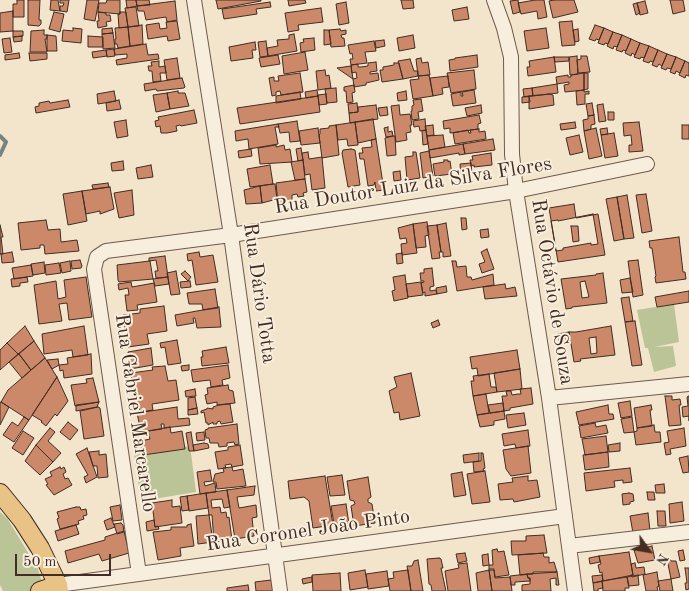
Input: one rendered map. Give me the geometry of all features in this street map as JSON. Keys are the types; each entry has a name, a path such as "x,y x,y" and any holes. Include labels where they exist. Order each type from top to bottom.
{"main road":[{"path":"0,493 22,520 35,541 58,588 40,591"}],"street":[{"name":"Rua Dário Totta","path":"194,0 231,236 280,591"},
{"name":"Rua Octávio de Souza","path":"494,0 504,28 511,57 512,154 516,191 549,398 574,591"},
{"name":"Rua Doutor Luiz da Silva Flores","path":"97,258 106,251 231,236 516,191 647,164"},
{"name":"Rua Gabriel Marcarello","path":"97,258 94,269 139,574"},
{"path":"549,398 689,384"},
{"name":"Rua Coronel João Pinto","path":"58,588 139,574 565,516"},
{"path":"569,546 689,532"}],"green space":[{"path":"674,304 679,342 654,347 673,346 676,366 654,372 648,348 645,348 637,310"},
{"path":"190,446 196,492 141,501 134,454"},
{"path":"0,512 7,518 38,569 45,591 3,591 0,585"}],"building":[{"path":"17,0 24,0 24,17 13,17 13,4 17,4"},
{"path":"28,0 40,0 39,20 41,20 41,24 39,26 28,25"},
{"path":"51,0 58,0 60,11 50,10"},
{"path":"60,0 69,0 67,12 60,11 60,6 63,6 64,3 60,3"},
{"path":"87,0 99,0 95,21 84,19"},
{"path":"107,0 120,0 120,14 98,12 99,3 106,3"},
{"path":"126,0 136,0 137,6 127,8"},
{"path":"136,0 149,0 150,5 137,6"},
{"path":"216,0 261,0 261,1 218,9"},
{"path":"288,0 305,0 306,3 289,6"},
{"path":"401,0 413,0 414,8 403,9"},
{"path":"518,0 520,12 513,14 510,1"},
{"path":"544,0 547,17 538,19 537,11 521,14 518,3"},
{"path":"574,0 578,12 553,18 549,1"},
{"path":"670,0 683,0 685,11 673,14"},
{"path":"175,1 177,20 167,22 166,17 146,20 144,11 138,11 137,6"},
{"path":"645,1 648,13 640,15 637,3"},
{"path":"270,2 271,7 256,9 257,14 224,19 222,9"},
{"path":"346,2 349,23 339,25 336,4"},
{"path":"637,3 640,13 636,15 633,4"},
{"path":"136,7 139,26 128,27 125,8"},
{"path":"467,7 469,19 454,21 452,10"},
{"path":"321,8 323,22 298,25 299,30 288,32 285,13"},
{"path":"13,11 13,31 0,32 0,13"},
{"path":"54,12 64,14 60,32 49,29"},
{"path":"98,12 110,15 111,21 106,22 107,26 98,28"},
{"path":"126,12 128,27 119,28 118,14"},
{"path":"177,21 180,39 168,41 167,36 148,39 146,25 159,23 160,29 167,28 166,22"},
{"path":"572,21 575,45 562,46 559,22"},
{"path":"142,25 143,44 130,46 128,27"},
{"path":"595,25 604,28 599,40 596,39 595,41 589,39"},
{"path":"128,27 130,46 118,48 117,44 115,44 115,28"},
{"path":"73,28 82,29 81,43 62,41 63,30 73,31"},
{"path":"112,28 113,33 102,34 102,29"},
{"path":"546,28 549,48 527,51 524,31"},
{"path":"604,28 613,32 608,44 605,43 604,45 598,43"},
{"path":"340,29 341,31 346,30 346,34 341,35 344,38 345,46 331,47 329,30"},
{"path":"578,29 579,41 575,42 573,30"},
{"path":"44,30 44,35 47,35 47,39 45,39 47,52 30,52 31,31"},
{"path":"324,30 329,30 331,44 324,45"},
{"path":"13,31 23,31 23,36 13,37"},
{"path":"613,32 622,35 617,47 614,46 613,49 607,46"},
{"path":"113,33 115,48 103,49 102,34"},
{"path":"294,34 297,51 268,56 267,48 278,46 277,40 289,39 289,35"},
{"path":"47,35 56,36 57,51 47,51"},
{"path":"413,35 415,48 399,51 397,38"},
{"path":"622,35 631,39 626,51 623,50 622,52 616,50"},
{"path":"22,36 22,41 14,42 13,37"},
{"path":"88,36 103,37 103,47 88,47"},
{"path":"10,38 12,52 4,53 2,39"},
{"path":"314,38 315,50 301,52 300,43 304,42 303,39"},
{"path":"631,39 640,43 635,55 632,53 631,56 625,53"},
{"path":"384,40 385,46 376,48 375,41"},
{"path":"266,41 268,56 260,57 258,42"},
{"path":"374,41 376,51 365,52 367,63 351,65 350,59 353,59 348,45"},
{"path":"255,42 256,50 252,50 253,58 231,61 229,47"},
{"path":"640,43 649,46 644,58 641,57 640,59 634,57"},
{"path":"146,44 148,55 158,54 159,59 117,65 116,60 127,58 127,54 115,55 114,49"},
{"path":"649,46 658,50 653,62 650,61 649,63 643,61"},
{"path":"114,49 115,56 107,57 106,50"},
{"path":"106,50 107,56 93,58 92,52"},
{"path":"658,50 667,54 662,66 659,64 657,67 652,65"},
{"path":"305,52 308,70 284,74 282,56"},
{"path":"19,53 20,58 5,60 5,55"},
{"path":"29,53 47,53 47,59 30,61"},
{"path":"667,54 676,57 671,69 667,68 666,70 661,68"},
{"path":"278,55 280,64 261,67 259,58"},
{"path":"477,55 478,67 450,71 449,60"},
{"path":"577,56 578,74 570,75 569,57"},
{"path":"581,56 587,56 590,72 578,73 577,60 581,59"},
{"path":"554,57 569,57 569,61 555,62"},
{"path":"554,57 556,72 528,76 527,67 530,67 529,61"},
{"path":"676,57 685,61 680,73 676,71 675,74 670,72"},
{"path":"177,58 180,78 167,80 164,60"},
{"path":"421,58 422,63 428,62 430,75 418,76 416,59"},
{"path":"410,59 414,71 418,71 418,76 403,79 398,61"},
{"path":"159,61 159,67 165,66 166,73 160,73 161,81 153,82 152,71 149,71 148,66 152,66 151,62"},
{"path":"685,61 689,63 689,76 686,75 685,78 679,75"},
{"path":"376,62 377,71 370,72 370,74 378,73 379,80 354,87 353,79 357,78 356,72 352,73 351,65 358,64 358,67 361,67 368,66 368,63"},
{"path":"394,63 399,63 403,79 382,82 380,70 383,70 383,67 394,65"},
{"path":"351,66 353,79 337,68"},
{"path":"325,70 326,76 329,75 331,88 318,90 316,71"},
{"path":"474,70 476,89 451,93 447,73"},
{"path":"300,73 303,92 281,95 280,91 272,96 269,78 274,77 274,81 279,81 278,76"},
{"path":"584,73 584,90 565,92 564,85 569,84 569,82 557,84 556,77 568,75 568,77 571,77 571,75"},
{"path":"584,73 588,73 588,89 584,90"},
{"path":"429,75 433,96 413,99 410,80 419,79 418,76"},
{"path":"448,76 449,87 442,88 443,94 433,96 430,78"},
{"path":"182,78 184,88 145,91 144,84"},
{"path":"557,84 558,93 533,96 532,88"},
{"path":"354,85 355,92 352,93 353,102 347,103 344,87"},
{"path":"336,88 337,102 327,103 325,89"},
{"path":"532,88 533,96 524,97 523,89"},
{"path":"317,90 318,96 306,98 305,92"},
{"path":"474,90 476,103 453,106 451,94 461,92 461,96 463,96 462,92"},
{"path":"584,90 584,92 589,91 589,94 585,94 585,104 577,105 576,91"},
{"path":"114,91 116,101 98,104 97,94"},
{"path":"178,91 178,93 185,93 189,106 170,109 167,93"},
{"path":"406,91 407,100 398,101 397,93"},
{"path":"300,92 301,99 276,103 276,96"},
{"path":"167,93 170,109 156,112 153,95"},
{"path":"326,94 327,104 319,105 318,95"},
{"path":"553,95 554,105 529,109 529,96"},
{"path":"318,96 320,112 240,124 237,108"},
{"path":"529,96 530,102 522,103 522,97"},
{"path":"421,99 423,111 418,112 419,119 412,120 413,100"},
{"path":"68,100 70,107 36,113 35,107 39,106 39,103"},
{"path":"119,100 121,109 107,111 106,103"},
{"path":"357,103 358,112 349,113 348,104"},
{"path":"592,103 594,115 588,116 586,104"},
{"path":"603,104 606,121 599,122 597,105"},
{"path":"376,105 378,119 350,123 349,113 358,112 358,107"},
{"path":"399,105 400,115 410,114 412,125 410,125 411,132 406,133 407,140 396,142 391,106"},
{"path":"481,105 482,113 467,116 465,108"},
{"path":"387,107 388,115 380,116 378,108"},
{"path":"194,110 197,123 176,126 177,131 167,133 161,133 160,126 156,127 155,121 159,120 158,117"},
{"path":"608,112 614,112 614,120 608,120"},
{"path":"479,115 481,123 478,124 478,129 450,133 450,128 444,129 443,121"},
{"path":"594,115 595,124 591,125 591,129 584,131 583,120 588,119 588,116"},
{"path":"373,119 376,139 358,143 355,122"},
{"path":"425,119 426,130 420,131 419,126 414,127 413,121"},
{"path":"126,120 128,136 117,138 114,122"},
{"path":"297,121 300,141 290,142 289,132 280,133 278,124"},
{"path":"355,122 358,145 348,146 347,139 338,140 336,125"},
{"path":"575,122 576,128 561,130 560,124"},
{"path":"639,122 643,151 629,152 629,145 632,145 631,135 624,136 623,123"},
{"path":"278,124 279,127 275,127 278,144 249,149 248,139 236,141 235,131"},
{"path":"336,125 339,155 322,158 320,129"},
{"path":"433,125 434,135 427,136 425,126"},
{"path":"682,125 689,125 689,139 682,139"},
{"path":"388,127 388,132 392,131 393,136 386,137 384,128"},
{"path":"318,128 320,143 301,145 299,131"},
{"path":"596,128 602,156 589,159 584,131"},
{"path":"607,128 608,134 601,135 600,129"},
{"path":"479,129 479,132 485,131 486,139 455,144 453,133 468,130 471,133 470,130"},
{"path":"426,130 428,144 423,145 422,131"},
{"path":"614,133 618,156 605,158 601,135"},
{"path":"443,135 445,147 429,150 427,136"},
{"path":"579,135 583,152 570,155 566,138"},
{"path":"395,136 396,155 387,156 385,138"},
{"path":"376,139 384,190 376,191 375,182 374,185 368,186 364,159 360,159 359,153 363,153 362,148 372,147 371,140"},
{"path":"493,139 495,150 465,154 463,144"},
{"path":"463,144 465,154 459,155 459,153 430,158 429,150"},
{"path":"276,145 276,147 284,145 285,150 290,149 292,162 260,164 258,148"},
{"path":"301,148 303,160 298,161 296,149"},
{"path":"251,149 252,156 239,158 238,151"},
{"path":"343,150 355,150 360,185 348,187 342,153"},
{"path":"429,151 433,176 423,178 420,153"},
{"path":"308,152 309,159 322,157 325,188 312,190 310,174 305,175 302,153"},
{"path":"413,152 416,152 420,178 407,180 405,157 413,156"},
{"path":"491,153 492,165 471,166 470,160 473,160 472,156"},
{"path":"303,160 305,179 295,180 291,162"},
{"path":"444,160 450,161 452,174 435,176 433,164 444,162"},
{"path":"123,161 124,170 112,171 111,163"},
{"path":"471,163 472,174 461,176 460,164"},
{"path":"151,165 153,177 138,179 136,168"},
{"path":"270,165 273,184 250,187 247,169"},
{"path":"400,171 401,180 394,181 393,172"},
{"path":"305,179 307,192 303,193 304,196 292,195 292,201 278,203 276,183"},
{"path":"108,183 109,187 93,189 92,185"},
{"path":"275,184 277,199 262,203 260,186"},
{"path":"260,186 262,203 246,204 244,190"},
{"path":"110,187 114,209 100,214 100,211 86,214 82,191"},
{"path":"132,190 134,215 119,218 114,193"},
{"path":"82,191 87,221 68,225 63,194"},
{"path":"646,194 652,231 642,233 636,195"},
{"path":"627,195 634,238 624,239 617,197"},
{"path":"617,197 624,239 614,241 606,199"},
{"path":"574,204 576,218 598,214 605,255 558,262 549,208"},
{"path":"593,214 598,244 591,245 591,243 556,251 551,221"},
{"path":"461,218 466,218 467,229 462,230"},
{"path":"46,220 48,230 60,229 61,242 77,240 79,251 45,254 44,245 40,245 40,248 21,250 18,223"},
{"path":"427,222 429,235 425,236 426,247 416,248 413,224"},
{"path":"446,223 451,256 443,257 437,225"},
{"path":"413,224 417,253 402,255 401,244 407,243 406,238 400,239 398,228"},
{"path":"0,225 3,237 1,237 3,254 0,254"},
{"path":"437,225 441,252 439,252 440,258 432,259 427,226"},
{"path":"571,226 578,226 579,241 573,242"},
{"path":"488,229 489,237 481,238 480,230"},
{"path":"679,237 683,272 685,272 686,279 656,283 652,248 650,248 649,241"},
{"path":"487,249 494,269 482,273 479,264 485,262 481,252"},
{"path":"12,252 14,262 2,263 1,254"},
{"path":"199,252 200,257 213,255 218,282 196,285 192,260 188,261 187,254"},
{"path":"402,253 403,263 397,264 396,254"},
{"path":"165,256 168,277 156,278 155,271 158,271 156,260 149,261 149,258"},
{"path":"80,260 81,268 72,269 71,261"},
{"path":"638,260 643,295 633,297 628,261"},
{"path":"70,261 71,271 62,273 60,263"},
{"path":"150,261 153,279 119,282 117,265"},
{"path":"452,261 456,261 457,267 466,266 467,277 471,277 472,280 493,274 494,285 457,291"},
{"path":"44,262 45,273 33,275 31,264"},
{"path":"59,263 61,273 46,275 45,265"},
{"path":"31,265 33,276 14,279 12,268"},
{"path":"432,268 434,286 430,287 430,291 436,290 437,294 425,296 421,283 424,281 421,281 420,273 424,273 424,269"},
{"path":"176,271 180,294 171,295 167,273"},
{"path":"185,271 191,277 188,281 181,274"},
{"path":"603,273 607,303 566,309 561,279"},
{"path":"405,275 408,298 394,301 392,291 395,290 393,277"},
{"path":"27,277 28,282 12,287 11,279"},
{"path":"86,277 92,317 69,320 67,303 59,304 62,321 39,324 34,285 56,281 58,299 66,297 64,280"},
{"path":"168,277 169,284 155,286 153,279"},
{"path":"630,278 633,292 622,293 620,280"},
{"path":"190,281 191,287 181,288 180,282"},
{"path":"585,281 589,297 582,298 580,282"},
{"path":"131,282 132,287 154,283 157,302 137,305 138,310 127,311 125,295 129,295 128,288 119,290 118,284"},
{"path":"421,282 423,295 408,297 406,284"},
{"path":"505,284 506,289 515,287 517,296 485,299 483,287"},
{"path":"446,286 447,292 437,294 436,288"},
{"path":"215,289 218,308 203,310 202,304 189,304 187,293"},
{"path":"689,291 689,302 657,307 655,297"},
{"path":"629,297 633,321 625,322 621,298"},
{"path":"164,306 167,331 147,334 149,344 128,347 123,315 140,313 140,309"},
{"path":"219,307 221,327 197,328 195,318 193,318 194,323 177,326 175,315"},
{"path":"438,320 440,325 433,328 431,323"},
{"path":"635,321 642,365 632,366 625,322"},
{"path":"25,326 34,341 18,354 7,343"},
{"path":"84,326 88,355 73,357 72,350 44,354 42,334"},
{"path":"611,326 615,355 580,359 581,361 574,362 569,332"},
{"path":"569,332 569,340 559,341 558,334"},
{"path":"596,337 597,353 591,354 589,338"},
{"path":"177,340 181,363 168,365 165,347 161,348 160,343"},
{"path":"34,341 45,358 31,370 19,354"},
{"path":"7,343 18,354 0,370 0,350"},
{"path":"226,347 229,363 202,366 202,351"},
{"path":"151,348 153,365 130,369 128,352"},
{"path":"517,350 520,369 478,376 477,368 472,369 470,357"},
{"path":"19,354 31,370 22,378 9,362"},
{"path":"91,354 92,374 64,378 63,370 60,371 59,365 68,364 67,358"},
{"path":"45,358 57,377 29,420 1,402 8,390"},
{"path":"58,359 59,365 52,369 47,360"},
{"path":"189,365 189,370 182,371 181,366"},
{"path":"228,365 230,378 222,380 223,385 211,387 210,380 193,382 191,370"},
{"path":"165,366 168,381 176,380 179,400 152,404 153,410 140,412 139,405 136,406 131,373 153,370 152,367"},
{"path":"520,369 522,389 497,392 494,373"},
{"path":"411,373 420,416 400,420 399,412 394,413 389,391 397,387 394,377"},
{"path":"489,374 491,387 496,387 497,392 473,396 471,381 474,381 473,376"},
{"path":"57,377 68,401 57,416 55,414 46,426 32,415"},
{"path":"93,378 99,402 75,406 71,385 87,383 86,379"},
{"path":"228,385 229,390 233,391 235,403 217,405 217,402 207,404 205,395 208,394 207,388"},
{"path":"531,388 533,404 510,408 510,410 504,411 502,396 507,396 506,391 511,391 512,395 521,394 520,389"},
{"path":"195,389 196,396 186,397 185,391"},
{"path":"486,394 489,413 477,415 473,396"},
{"path":"665,396 672,396 672,400 680,399 681,425 669,426"},
{"path":"689,396 689,416 683,417 682,407 688,406 687,397"},
{"path":"195,397 197,408 188,410 188,398"},
{"path":"630,401 632,416 621,418 618,403"},
{"path":"1,402 9,407 0,425 0,404"},
{"path":"99,402 97,407 76,411 76,405"},
{"path":"503,403 504,411 490,413 488,405"},
{"path":"230,404 233,422 221,424 220,421 217,424 213,424 213,422 208,425 206,423 204,412 201,413 201,411 207,408 213,409 213,407 219,405"},
{"path":"608,405 609,414 613,414 614,419 579,425 576,412"},
{"path":"651,405 652,426 637,428 634,408"},
{"path":"177,407 178,419 189,418 190,425 164,428 164,424 161,424 162,429 141,432 137,413"},
{"path":"100,408 104,436 84,439 80,411"},
{"path":"197,408 198,414 188,415 188,410"},
{"path":"504,411 505,419 494,421 494,425 480,427 477,415"},
{"path":"524,413 526,425 508,428 506,415"},
{"path":"24,417 29,420 14,442 3,435 12,422 18,426"},
{"path":"632,417 634,432 624,433 621,419"},
{"path":"68,422 78,430 70,440 60,432"},
{"path":"595,423 596,427 606,425 608,433 581,438 579,426"},
{"path":"237,424 239,444 235,445 234,442 227,443 227,446 219,447 218,443 210,443 209,438 206,438 205,430 208,428"},
{"path":"654,425 655,432 660,432 661,442 636,445 634,432 637,431 637,428"},
{"path":"170,427 171,433 182,431 185,449 143,455 141,441 150,439 148,431"},
{"path":"50,428 55,432 48,441 61,453 53,462 36,445"},
{"path":"684,428 686,446 670,449 671,454 666,455 664,443 669,442 667,431"},
{"path":"528,430 530,446 516,448 515,444 504,446 502,434"},
{"path":"23,431 34,438 23,455 12,448"},
{"path":"191,432 194,451 189,451 186,433"},
{"path":"204,432 205,440 197,441 196,433"},
{"path":"606,436 608,452 585,455 582,439"},
{"path":"620,443 620,451 609,452 608,445"},
{"path":"208,444 209,448 194,451 193,445"},
{"path":"36,445 53,462 40,475 25,461"},
{"path":"240,445 243,465 232,467 231,464 225,465 226,468 218,469 215,452 228,450 228,447"},
{"path":"528,446 531,473 511,476 506,469 503,450"},
{"path":"87,448 97,477 86,483 84,477 88,475 76,454"},
{"path":"99,451 99,455 106,454 108,477 98,478 97,466 93,466 89,452"},
{"path":"608,452 609,467 585,470 583,455"},
{"path":"479,453 479,461 464,463 463,455"},
{"path":"481,453 483,453 484,471 474,472 473,462 481,461"},
{"path":"688,456 689,472 683,473 679,458"},
{"path":"60,467 61,469 64,467 66,472 63,474 65,479 68,478 72,485 54,495 46,485 48,484 45,479 52,476 50,472"},
{"path":"232,467 233,471 243,469 246,486 217,489 216,482 213,482 215,474 224,472 223,468"},
{"path":"630,468 632,482 614,481 615,487 586,491 584,473"},
{"path":"210,470 212,481 204,482 205,486 215,483 216,492 200,494 197,472"},
{"path":"485,471 490,502 472,504 467,474"},
{"path":"462,472 466,495 454,497 451,474"},
{"path":"342,475 345,495 330,496 327,477"},
{"path":"325,476 333,525 313,528 309,501 304,497 290,499 288,481"},
{"path":"528,476 528,481 537,480 540,497 514,502 513,499 500,500 498,484 513,482 512,478"},
{"path":"368,477 371,497 368,499 368,502 372,504 375,523 354,526 351,506 355,504 354,501 350,500 347,481"},
{"path":"664,484 665,493 656,493 655,485"},
{"path":"255,486 254,495 237,497 239,508 256,505 257,517 252,518 254,536 235,539 227,490"},
{"path":"227,490 230,507 224,508 222,499 211,500 212,508 220,507 221,513 226,512 227,518 229,517 232,540 214,542 212,515 209,515 206,493"},
{"path":"647,492 654,492 655,500 648,500"},
{"path":"206,493 208,508 189,511 187,496"},
{"path":"622,494 633,494 634,501 623,505"},
{"path":"187,496 189,510 182,511 180,497"},
{"path":"172,500 172,507 180,506 182,523 155,527 152,503"},
{"path":"682,502 684,521 670,523 669,504"},
{"path":"346,504 349,524 334,524 331,506"},
{"path":"120,505 122,520 113,521 110,507"},
{"path":"80,507 81,510 86,509 87,515 83,516 84,519 78,521 79,524 60,529 57,512"},
{"path":"657,511 665,511 666,526 658,526"},
{"path":"648,513 650,531 633,533 630,516"},
{"path":"209,515 213,542 198,544 196,516"},
{"path":"111,518 115,527 107,530 104,521"},
{"path":"154,520 155,527 158,526 159,529 147,531 146,522"},
{"path":"121,523 124,532 117,534 114,524"},
{"path":"191,524 194,546 180,548 181,556 158,560 153,532 171,530 171,527 187,527 187,525"},
{"path":"76,525 79,534 58,541 55,531"},
{"path":"124,531 129,553 102,561 99,554 68,563 65,551 105,540 105,537"},
{"path":"544,535 547,553 512,555 511,541 526,541 526,536"},
{"path":"652,546 655,560 638,563 634,550"},
{"path":"497,549 498,552 504,551 509,575 495,577 494,569 489,569 489,565 493,565 492,550"},
{"path":"683,550 685,560 680,561 678,551"},
{"path":"629,552 633,575 603,581 602,572 600,573 598,565 601,564 599,556"},
{"path":"465,553 467,561 458,563 456,554"},
{"path":"543,553 544,557 549,557 549,563 554,562 557,572 533,572 533,574 520,575 518,555"},
{"path":"488,554 489,565 483,566 482,555"},
{"path":"599,556 600,562 590,564 589,558"},
{"path":"439,558 443,568 441,568 446,591 432,591 429,584 427,559"},
{"path":"670,558 671,561 676,561 680,577 671,579 667,559"},
{"path":"418,560 423,591 411,591 407,566 412,566 414,561"},
{"path":"467,563 471,591 448,591 445,571 459,568 458,564"},
{"path":"635,563 636,568 644,567 645,574 632,577 631,564"},
{"path":"685,568 689,568 689,589 686,590 685,583 687,583"},
{"path":"365,570 368,587 350,590 348,573"},
{"path":"408,570 411,591 390,591 388,579 394,578 393,572"},
{"path":"489,570 492,591 478,591 476,573"},
{"path":"489,570 494,570 495,578 510,577 512,591 492,591"},
{"path":"387,571 389,586 368,589 366,574"},
{"path":"557,572 559,585 556,585 556,578 550,579 551,591 522,591 522,585 530,584 530,578 528,578 527,574"},
{"path":"657,572 658,591 646,591 643,575"},
{"path":"340,573 341,591 313,591 312,575"},
{"path":"527,574 530,581 515,582 515,585 511,585 510,576"},
{"path":"602,575 603,581 593,583 592,576"},
{"path":"638,575 639,585 629,586 627,577"},
{"path":"312,577 312,582 303,584 302,579"},
{"path":"627,577 629,588 625,588 625,591 603,591 602,581"},
{"path":"671,579 673,591 660,591 658,581"},
{"path":"271,580 273,591 256,591 255,582"},
{"path":"602,581 603,588 594,591 593,583"},
{"path":"248,585 249,591 227,591 227,588"}],"waterway":[{"path":"0,136 6,142 0,155"}]}
